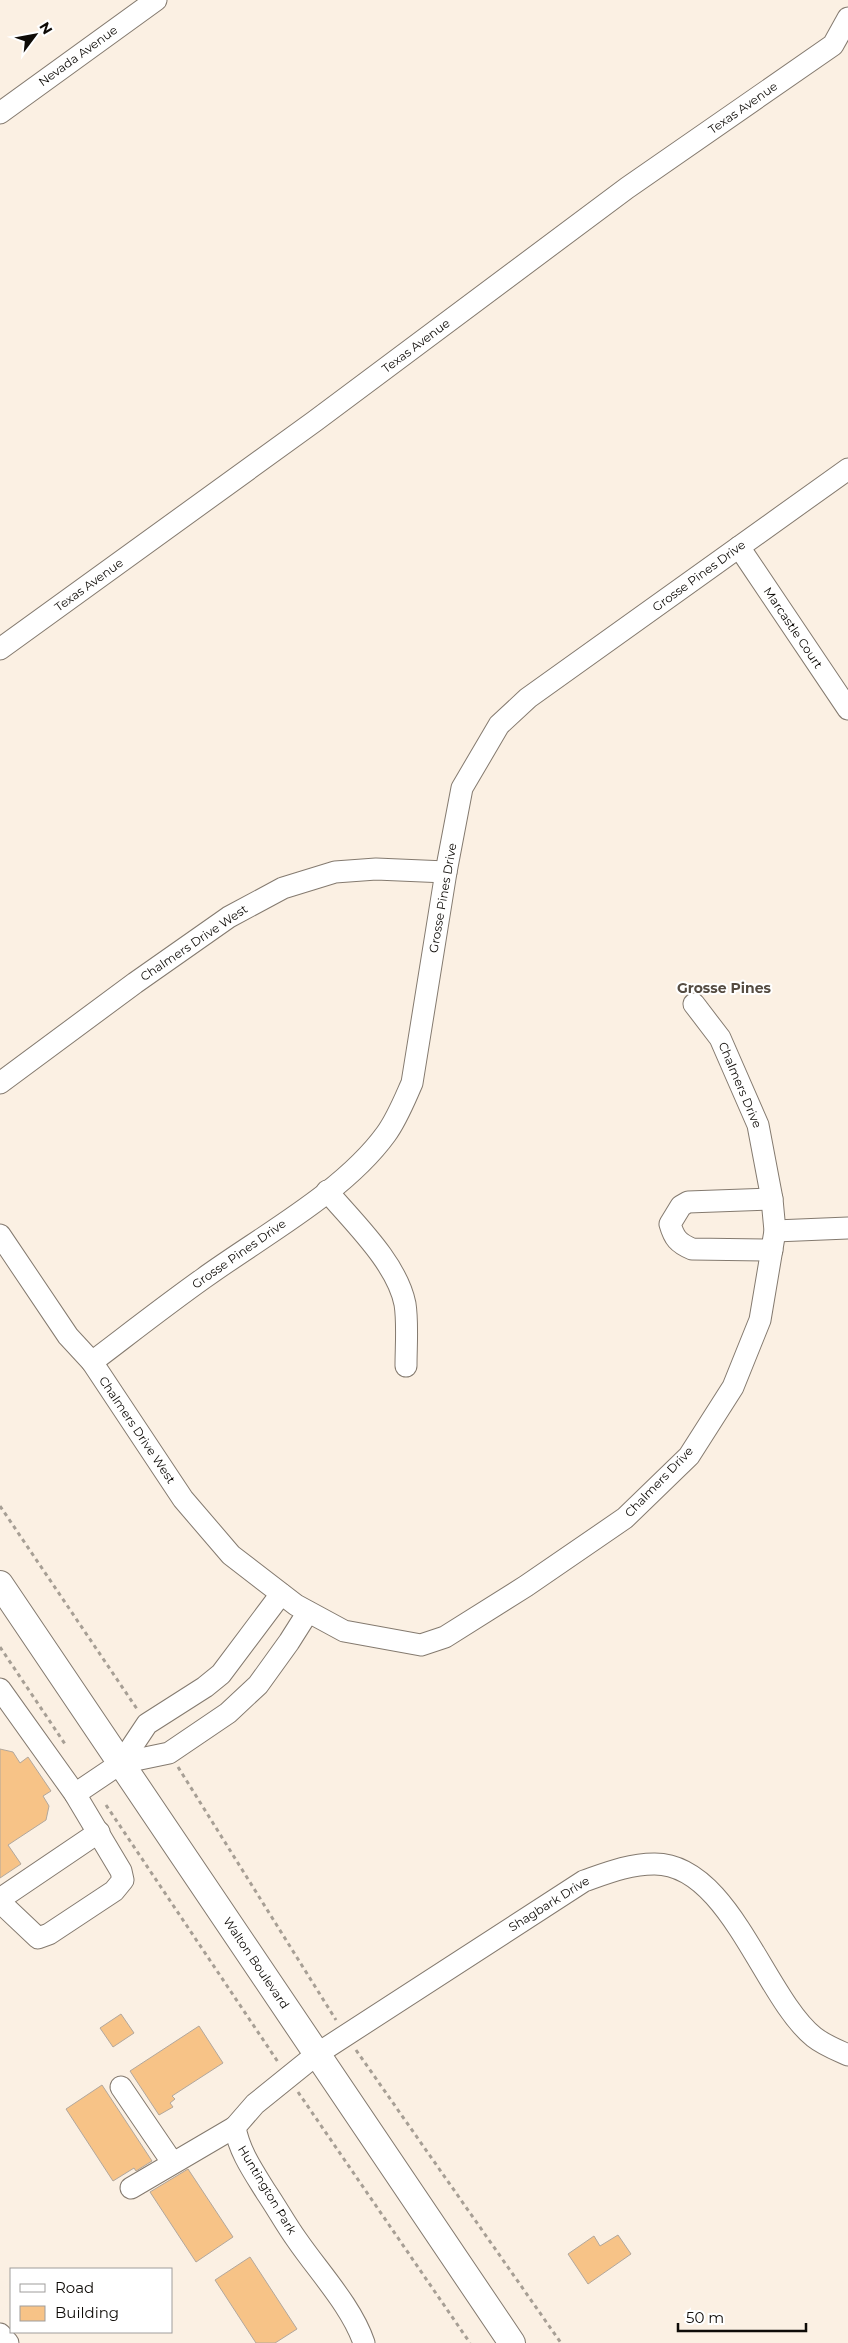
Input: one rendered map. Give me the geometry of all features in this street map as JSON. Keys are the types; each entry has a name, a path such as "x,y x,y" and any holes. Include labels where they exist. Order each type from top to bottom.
{"main road":[{"name":"Walton Boulevard","path":"0,1584 512,2343"}],"street":[{"name":"Nevada Avenue","path":"0,112 156,0"},
{"path":"840,44 848,18"},
{"name":"Texas Avenue","path":"0,649 315,421 628,188 840,44"},
{"name":"Grosse Pines Drive","path":"92,1362 204,1278 345,1178 386,1135 412,1083 446,872 462,788 498,726 528,698 848,469"},
{"name":"Marcastle Court","path":"738,547 848,709"},
{"name":"Chalmers Drive West","path":"0,1083 135,983 229,917 283,888 335,872 376,869 446,872"},
{"name":"Chalmers Drive","path":"295,1604 344,1631 421,1645 444,1637 526,1586 625,1518 689,1456 733,1387 760,1320 773,1240 772,1199 758,1125 720,1038 694,1004"},
{"path":"327,1191 377,1250 397,1281 405,1304 406,1366"},
{"path":"772,1199 688,1202 681,1206 670,1224 673,1235 680,1244 692,1249 773,1240 848,1228"},
{"name":"Chalmers Drive West","path":"2,1243 68,1336 92,1362 183,1499 231,1555 295,1604"},
{"path":"83,1789 120,1763 147,1724 205,1687 295,1604"},
{"path":"120,1763 169,1753 228,1713 258,1685 289,1642 295,1604"},
{"path":"0,1688 83,1789 99,1832 121,1871 123,1880 114,1891 49,1934 38,1938 0,1900 99,1832"},
{"name":"Shagbark Drive","path":"317,2054 584,1881 624,1867 656,1864 680,1870 699,1882 717,1898 798,2020 814,2037 848,2055"},
{"path":"131,2188 172,2162 235,2127 255,2104 317,2054"},
{"path":"121,2087 172,2162"},
{"name":"Huntington Park","path":"235,2127 238,2141 251,2168 297,2240 331,2287 361,2334 364,2343"},
{"path":"0,2334 8,2343"}],"path":[{"path":"0,1506 147,1724"},
{"path":"0,1647 70,1751"},
{"path":"169,1753 346,2035 561,2343"},
{"path":"83,1789 288,2078 470,2343"}],"building":[{"path":"0,1749 13,1752 20,1763 28,1757 51,1791 43,1796 49,1806 46,1820 8,1845 21,1864 0,1878"},
{"path":"121,2014 134,2033 113,2047 100,2028"},
{"path":"199,2026 223,2063 172,2096 175,2099 170,2103 173,2107 159,2115 130,2071"},
{"path":"102,2085 152,2161 136,2171 134,2168 113,2181 66,2109"},
{"path":"188,2169 233,2237 196,2262 150,2192"},
{"path":"618,2235 631,2254 588,2284 568,2254 594,2236 600,2246"},
{"path":"250,2257 297,2329 275,2343 256,2343 215,2280"}],"district":[{"name":"Grosse Pines","path":"724,988"}]}
